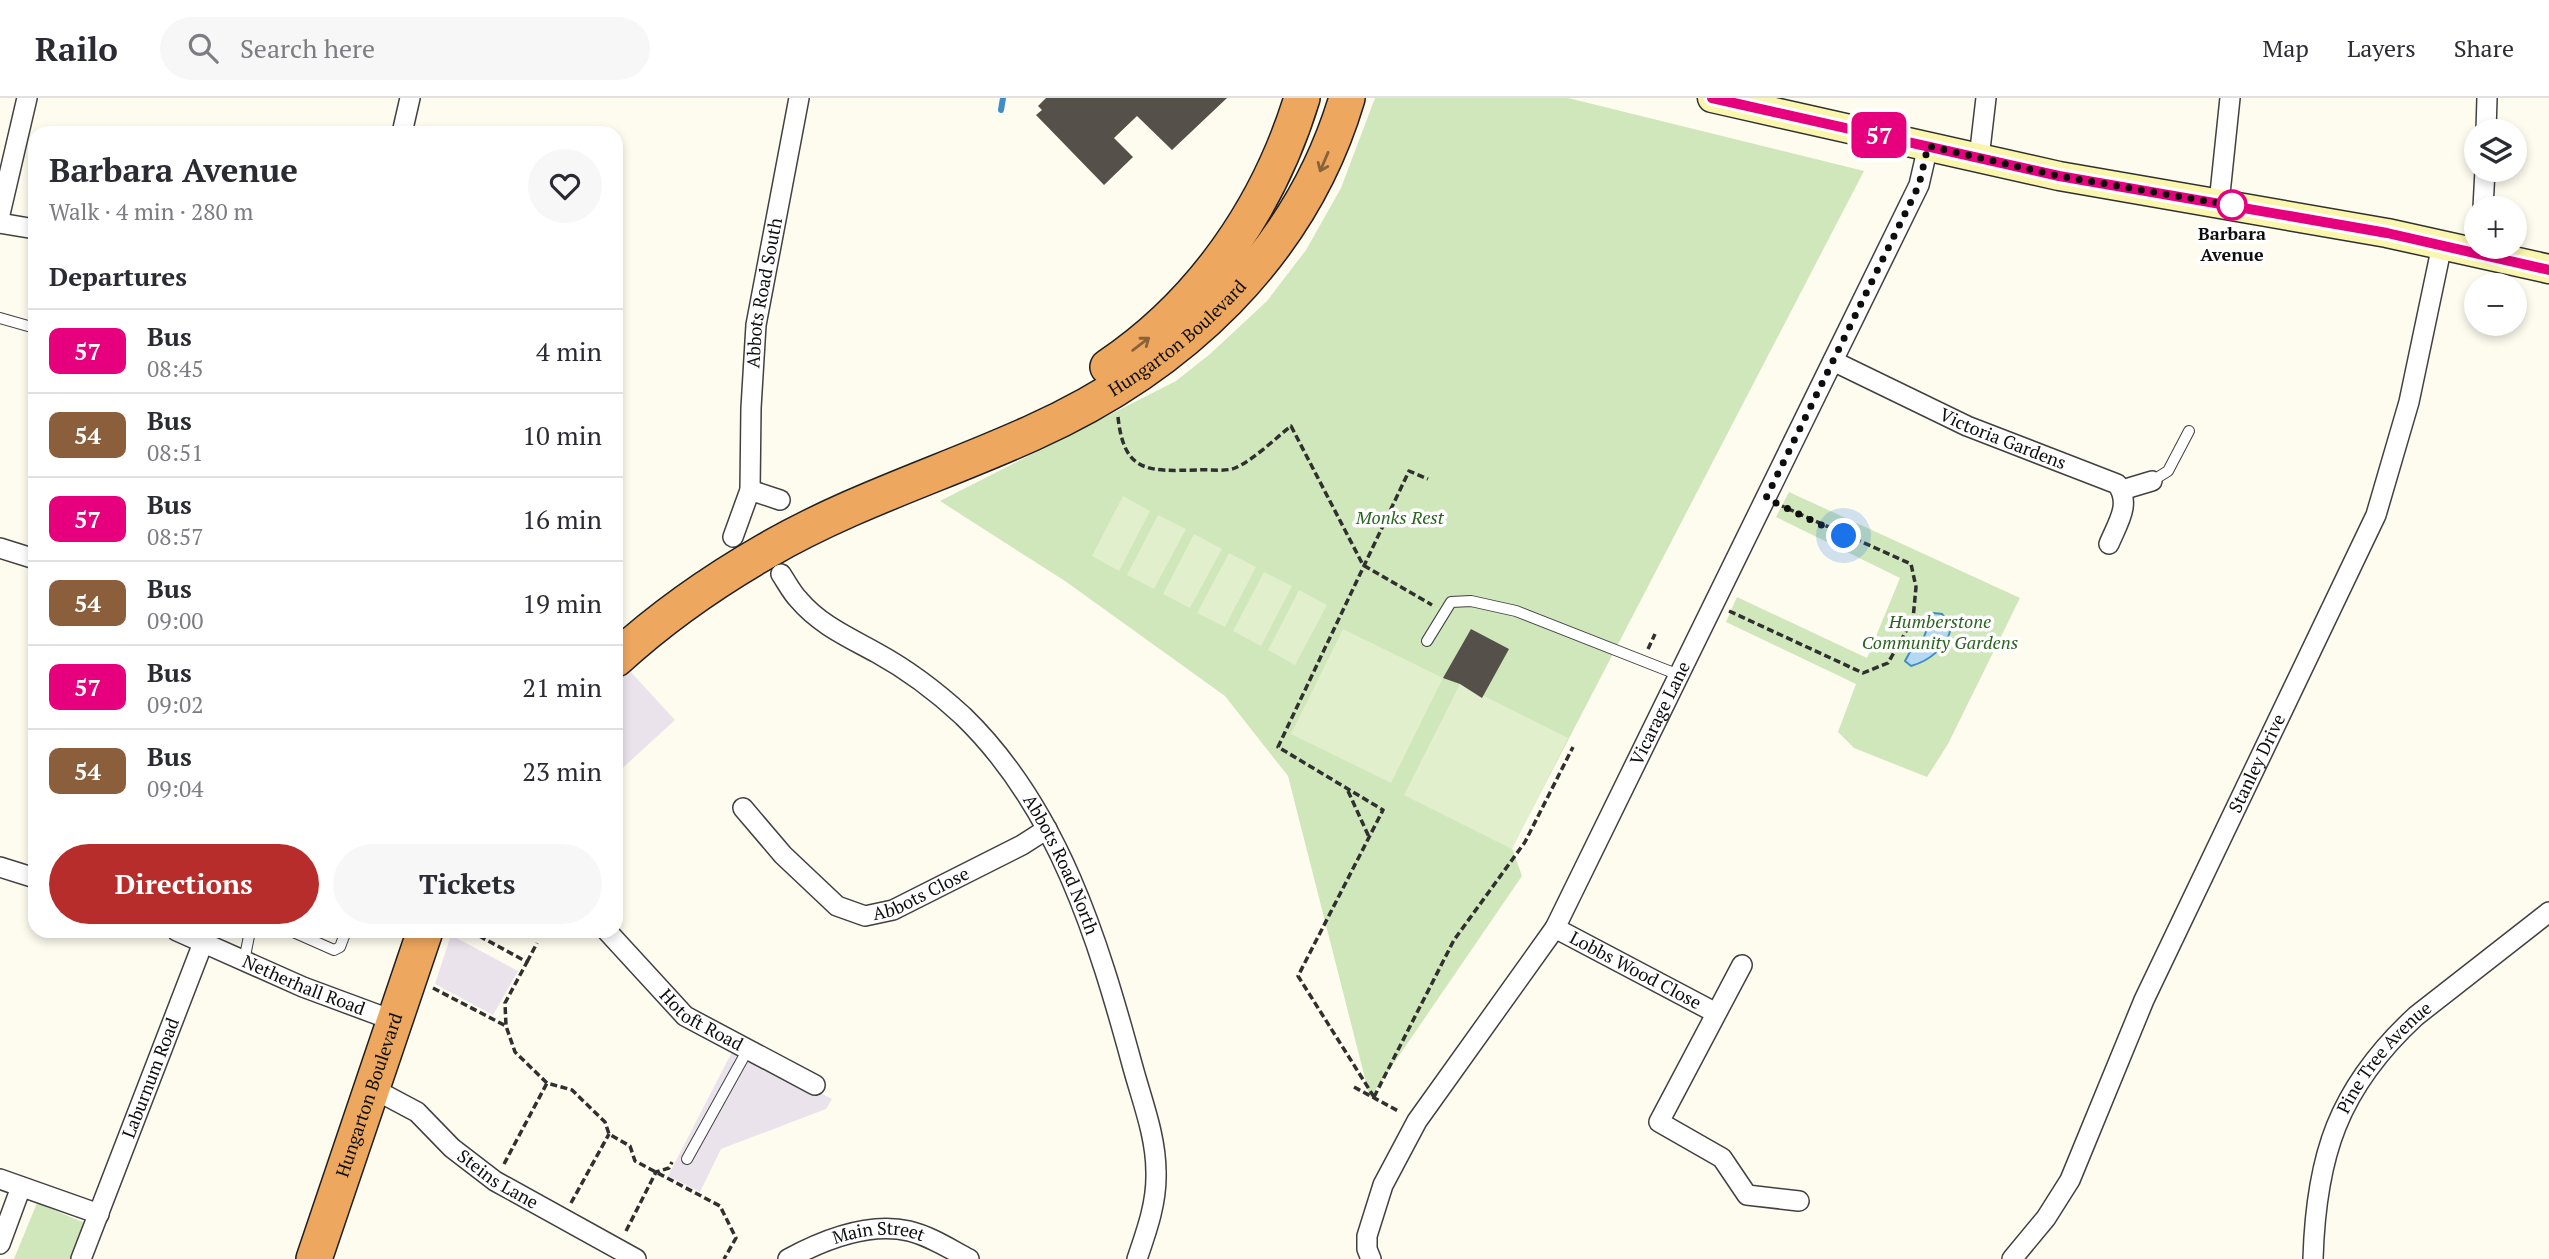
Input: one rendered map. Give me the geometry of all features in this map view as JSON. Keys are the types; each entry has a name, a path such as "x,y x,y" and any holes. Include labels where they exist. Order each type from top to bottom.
{"highway":[{"name":"Hungarton Boulevard","path":"915,480 1002,426 1089,379 1146,341 1202,284 1237,237 1277,166 1302,98"},
{"name":"Hungarton Boulevard","path":"623,653 691,597 767,550 915,480 1032,433 1112,391 1163,359 1219,311 1269,254 1320,173 1347,98"},
{"name":"Hungarton Boulevard","path":"314,1259 392,1020 423,938"}],"street":[{"path":"0,214 27,98"},
{"path":"404,126 410,98"},
{"name":"Abbots Road South","path":"733,537 750,490 756,325 799,98"},
{"path":"1237,237 1276,195 1286,180 1318,98"},
{"path":"1712,98 1979,158 2464,248"},
{"path":"1979,158 1986,98"},
{"path":"2219,203 2230,98"},
{"path":"2486,119 2487,98"},
{"name":"Vicarage Lane","path":"1371,1259 1367,1249 1367,1236 1375,1203 1417,1121 1555,928 1919,185 1928,146"},
{"path":"0,223 28,228"},
{"name":"Stanley Drive","path":"2012,1259 2046,1218 2070,1180 2144,1000 2376,515 2409,402 2442,245"},
{"path":"2512,259 2549,270"},
{"name":"Victoria Gardens","path":"1833,361 1967,426 2110,480 2122,490"},
{"path":"2109,544 2124,508 2122,490 2152,481"},
{"path":"750,490 780,500"},
{"path":"0,548 28,557"},
{"name":"Abbots Road North","path":"781,574 799,600 820,620 907,671 961,714 1001,758 1047,829 1083,907 1110,984 1152,1137 1156,1168 1154,1205 1137,1259"},
{"name":"Abbots Close","path":"743,808 783,855 837,906 865,916 893,910 1022,845 1047,829"},
{"path":"0,867 28,876"},
{"name":"Pine Tree Avenue","path":"2313,1259 2315,1211 2322,1166 2337,1123 2363,1076 2416,1016 2549,912"},
{"name":"Lobbs Wood Close","path":"1555,928 1716,1013"},
{"name":"Netherhall Road","path":"201,938 244,961 392,1020"},
{"name":"Laburnum Road","path":"81,1259 201,938"},
{"name":"Hotoft Road","path":"613,938 685,1016 815,1085"},
{"name":"Lobbs Wood Close","path":"1742,965 1659,1122 1722,1158 1747,1195 1799,1201"},
{"name":"Steins Lane","path":"370,1087 417,1112 452,1148 495,1181 636,1259"},
{"path":"0,1179 99,1214"},
{"path":"0,1244 22,1187"},
{"name":"Main Street","path":"789,1259 816,1244 863,1231 894,1229 926,1237 969,1259"}],"lane":[{"path":"0,318 28,326"},
{"path":"2152,481 2168,471 2189,431"},
{"path":"1427,641 1451,602 1471,601 1493,605 1679,675"},
{"path":"244,961 249,938"},
{"path":"306,938 334,950 340,947 343,938"},
{"path":"687,1159 747,1051"}],"path":[{"path":"1118,412 1123,444 1131,459 1142,468 1157,471 1234,468 1292,426 1363,565 1445,612"},
{"path":"1374,1097 1298,975 1383,810 1278,747 1409,471 1428,480"},
{"path":"1714,604 1863,673 1888,663 1913,619 1916,587 1911,564 1766,498"},
{"path":"1374,1097 1454,940 1525,842 1573,747"},
{"path":"1347,789 1369,837"},
{"path":"483,938 527,962"},
{"path":"537,943 505,1003 506,1026 515,1052 548,1083 572,1090 605,1122 609,1134 630,1146 635,1161 720,1206 736,1238 724,1259"},
{"path":"410,976 506,1026"},
{"path":"495,1181 548,1083"},
{"path":"1354,1087 1417,1121"},
{"path":"563,1219 609,1134"},
{"path":"617,1248 656,1172 669,1168 677,1153 687,1159"}],"shaded area":[{"path":"628,669 675,720 623,768 623,674"},
{"path":"450,938 457,938 518,971 493,1015 435,984"},
{"path":"734,1048 832,1099 826,1109 721,1149 700,1192 668,1176"}],"green space":[{"name":"Monks Rest","path":"1375,98 1568,98 1864,171 1512,848 1522,876 1370,1098 1288,776 1225,696 1065,581 940,501 1176,381 1210,354 1267,301 1306,250 1341,188"},
{"name":"Humberstone Community Gardens","path":"1789,492 2020,598 1948,744 1927,777 1854,748 1838,732 1856,684 1726,622 1737,597 1867,658 1900,578 1776,517"},
{"path":"1123,496 1150,511 1119,571 1092,556"},
{"path":"1158,515 1186,529 1154,589 1127,575"},
{"path":"1194,534 1222,549 1190,608 1163,594"},
{"path":"1229,553 1256,567 1225,627 1197,613"},
{"path":"1264,572 1292,586 1261,646 1233,631"},
{"path":"1299,590 1327,605 1295,665 1268,650"},
{"path":"1343,629 1443,678 1391,783 1291,734"},
{"path":"1460,684 1568,738 1512,849 1404,795"},
{"path":"37,1203 85,1223 70,1259 14,1259"}],"water":[{"path":"1933,613 1942,614 1951,626 1949,633 1937,652 1911,666 1905,661 1911,650 1922,642"}],"building":[{"path":"1046,98 1227,98 1172,150 1137,116 1114,138 1133,157 1104,185 1036,115 1042,110 1038,106"},
{"path":"1471,629 1509,649 1482,698 1460,684 1443,678"}],"waterway":[{"path":"1001,110 1003,98"}],"bus line":[{"name":"57","path":"1712,98 2059,176 2387,233 2549,270"}],"place":[{"name":"Barbara Avenue","path":"2232,205"}],"route":[{"path":"1844,536 1766,498 1919,185 1928,146 2059,176 2242,207 2232,205"}]}
